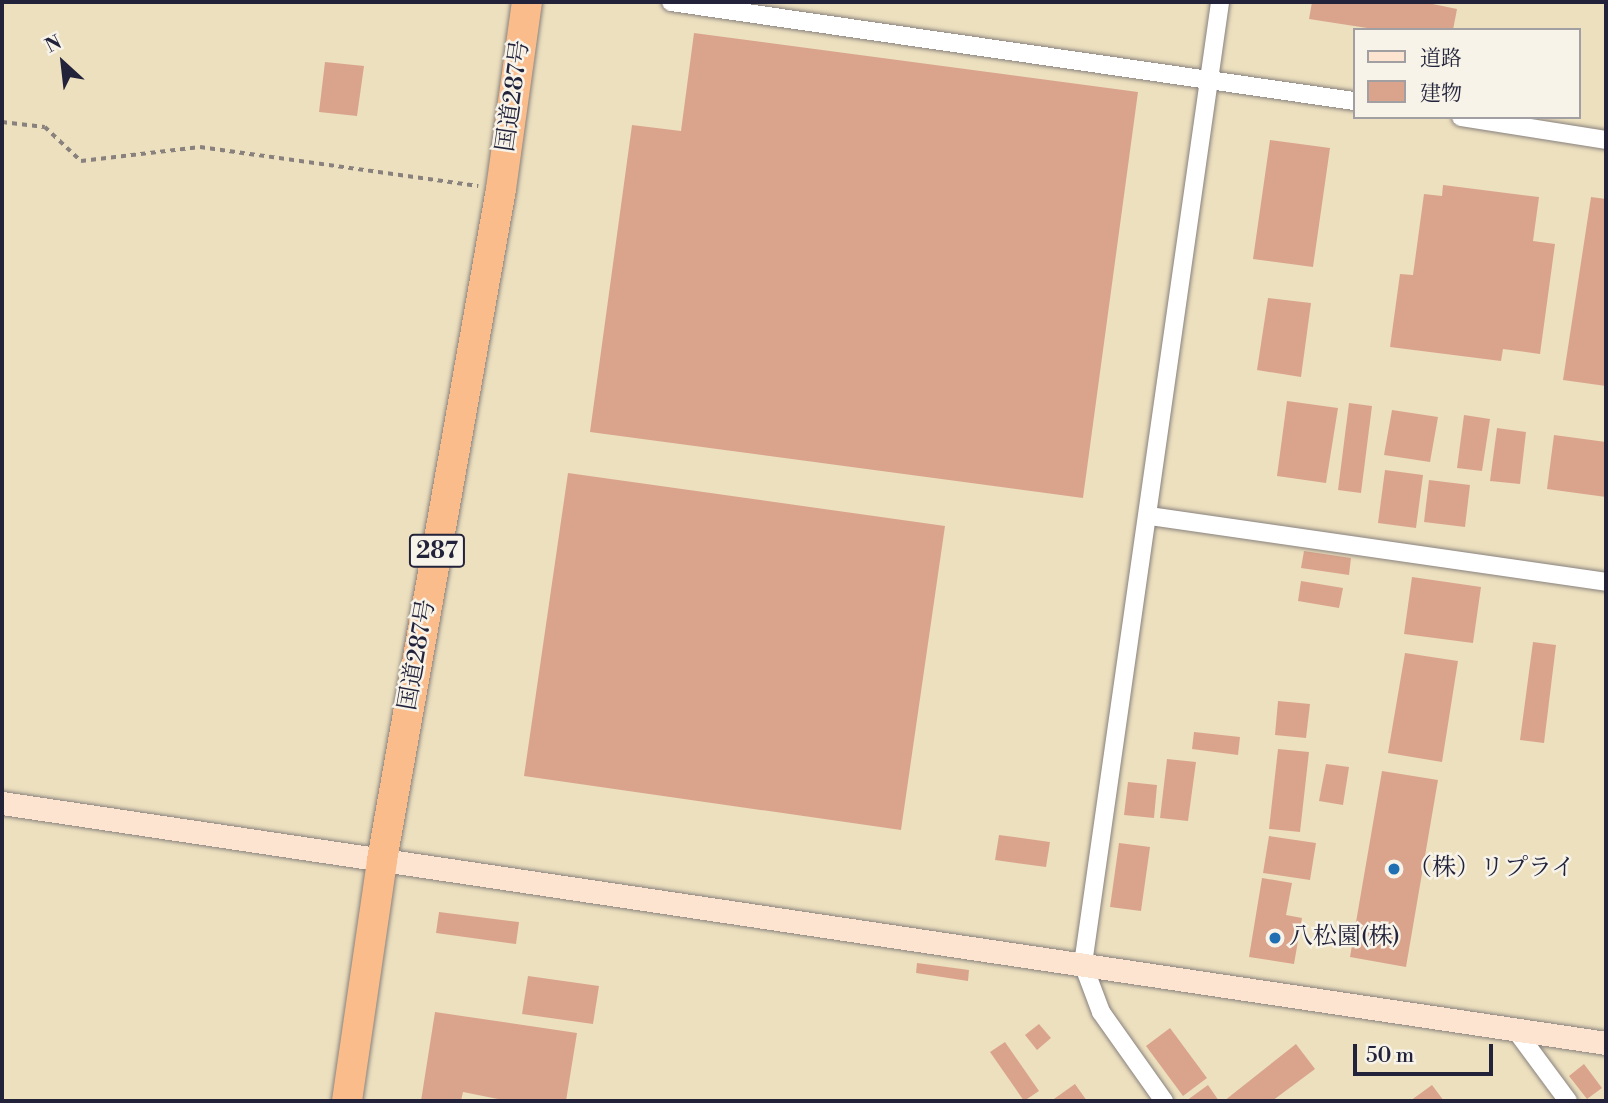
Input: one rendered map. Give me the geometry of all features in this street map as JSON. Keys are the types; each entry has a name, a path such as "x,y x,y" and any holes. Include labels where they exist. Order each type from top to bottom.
{"highway":[{"name":"国道287号","path":"347,1101 382,860 501,189 527,2"}],"street":[{"path":"671,2 1352,101"},
{"path":"1164,1101 1101,1012 1083,964 1149,516 1220,2"},
{"path":"1474,119 1606,140"},
{"path":"1149,516 1606,582"},
{"path":"2,803 1606,1043"},
{"path":"1514,1028 1568,1101"}],"path":[{"path":"2,122 45,127 81,161 200,147 501,189"}],"building":[{"path":"1312,2 1423,2 1457,9 1453,28 1367,28 1309,19"},
{"path":"694,33 1138,92 1083,498 590,432 632,125 681,131"},
{"path":"325,62 364,66 357,116 319,112"},
{"path":"1270,140 1330,148 1313,267 1253,259"},
{"path":"1443,185 1539,197 1533,241 1555,244 1540,354 1503,349 1501,361 1390,347 1400,274 1413,275 1424,194 1442,196"},
{"path":"1591,197 1606,199 1606,386 1563,380"},
{"path":"1268,298 1311,303 1301,377 1257,370"},
{"path":"1287,401 1338,408 1326,483 1277,476"},
{"path":"1349,403 1372,406 1361,493 1338,490"},
{"path":"1392,410 1438,417 1430,462 1384,455"},
{"path":"1464,415 1490,419 1482,471 1457,468"},
{"path":"1497,428 1526,432 1520,484 1490,481"},
{"path":"1554,435 1606,442 1606,497 1547,489"},
{"path":"1385,470 1423,475 1416,528 1378,523"},
{"path":"568,473 945,526 901,830 524,776"},
{"path":"1429,480 1470,485 1465,527 1424,522"},
{"path":"1304,551 1351,558 1349,575 1301,568"},
{"path":"1412,577 1481,587 1473,643 1404,634"},
{"path":"1301,581 1343,588 1339,608 1298,601"},
{"path":"1533,642 1556,645 1544,743 1520,740"},
{"path":"1405,653 1458,661 1442,762 1388,753"},
{"path":"1278,701 1310,704 1306,738 1275,735"},
{"path":"1194,732 1240,737 1238,755 1192,749"},
{"path":"1278,749 1309,752 1300,832 1269,829"},
{"path":"1167,759 1196,762 1188,821 1160,818"},
{"path":"1326,764 1349,767 1343,805 1319,801"},
{"name":"（株）リプライ","path":"1382,771 1438,780 1406,967 1350,957"},
{"path":"1128,782 1157,785 1154,818 1124,815"},
{"path":"999,835 1050,842 1046,867 995,860"},
{"path":"1269,836 1316,843 1310,880 1263,873"},
{"path":"1119,843 1150,847 1141,911 1110,907"},
{"name":"八松園(株)","path":"1262,878 1292,883 1286,915 1302,918 1294,964 1249,957"},
{"path":"439,912 519,922 516,944 436,933"},
{"path":"917,963 969,970 968,981 916,973"},
{"path":"528,976 599,986 593,1024 522,1014"},
{"path":"435,1012 577,1033 566,1101 508,1101 463,1092 461,1101 421,1101"},
{"path":"1039,1024 1051,1038 1037,1050 1025,1035"},
{"path":"1170,1028 1207,1078 1183,1096 1146,1046"},
{"path":"1005,1042 1039,1091 1024,1101 990,1052"},
{"path":"1296,1044 1315,1069 1272,1101 1224,1101"},
{"path":"1584,1064 1602,1088 1587,1099 1569,1076"},
{"path":"1075,1084 1087,1101 1051,1101"},
{"path":"1208,1085 1219,1101 1186,1101"},
{"path":"1432,1085 1444,1101 1410,1101"}],"place":[{"name":"（株）リプライ","path":"1394,869"},
{"name":"八松園(株)","path":"1275,938"}]}
